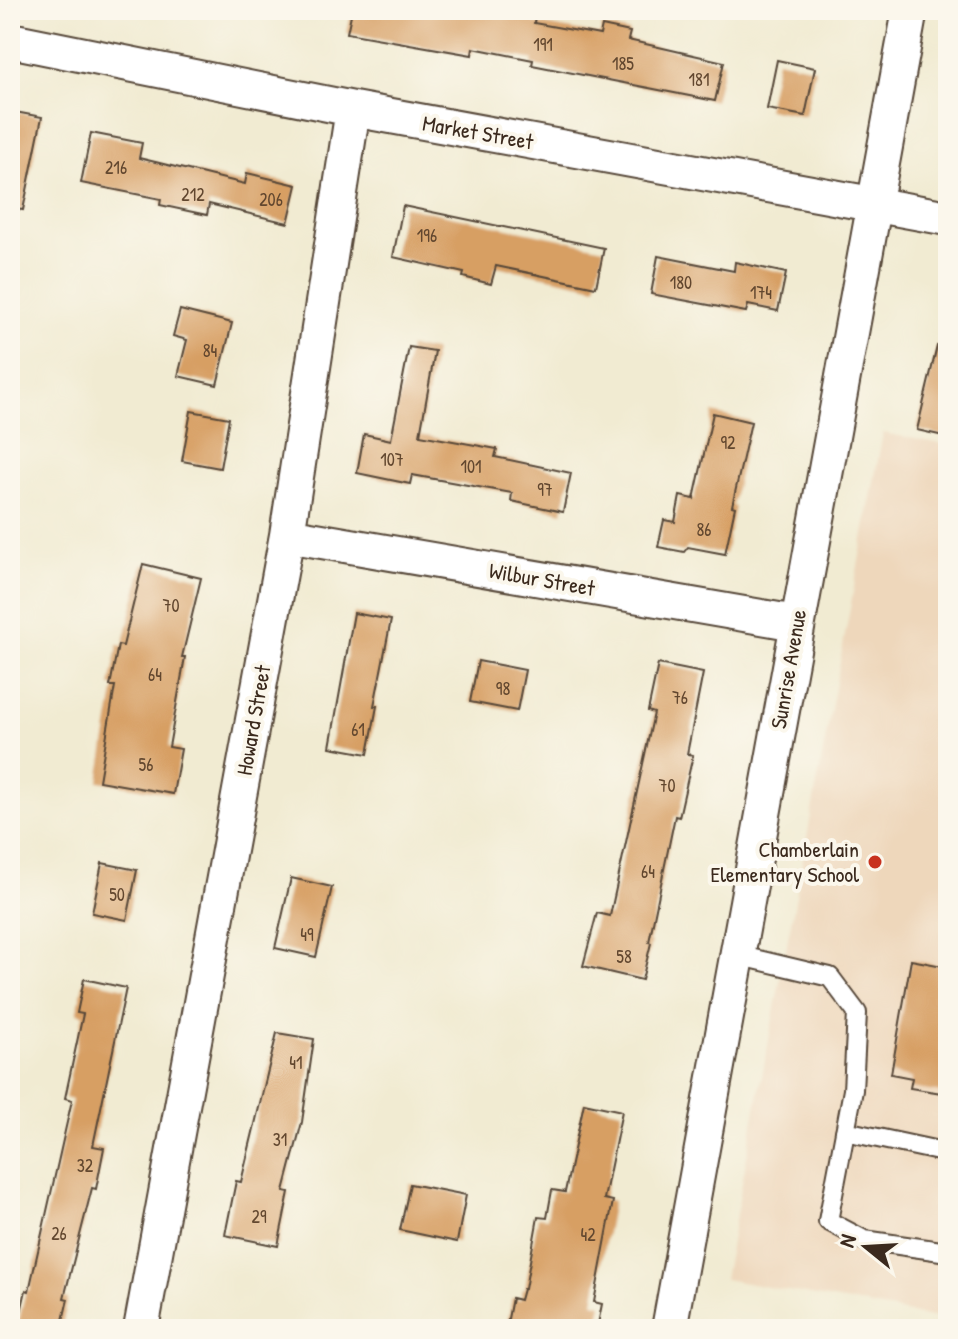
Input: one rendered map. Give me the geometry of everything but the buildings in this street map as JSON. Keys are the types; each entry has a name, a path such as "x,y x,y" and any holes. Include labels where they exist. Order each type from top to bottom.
{"street":[{"name":"Sunrise Avenue","path":"669,1329 910,10"},
{"name":"Market Street","path":"10,40 353,109 948,218"},
{"name":"Howard Street","path":"141,1329 287,535 353,109"},
{"name":"Wilbur Street","path":"287,535 796,623"}],"lane":[{"path":"737,955 830,977 857,1013 853,1090 828,1221 864,1240 948,1252"},
{"path":"845,1131 948,1153"}],"shaded area":[{"name":"Chamberlain Elementary School","path":"883,433 948,445 948,1320 724,1279"}],"place":[{"name":"Chamberlain Elementary School","path":"875,862"}]}
